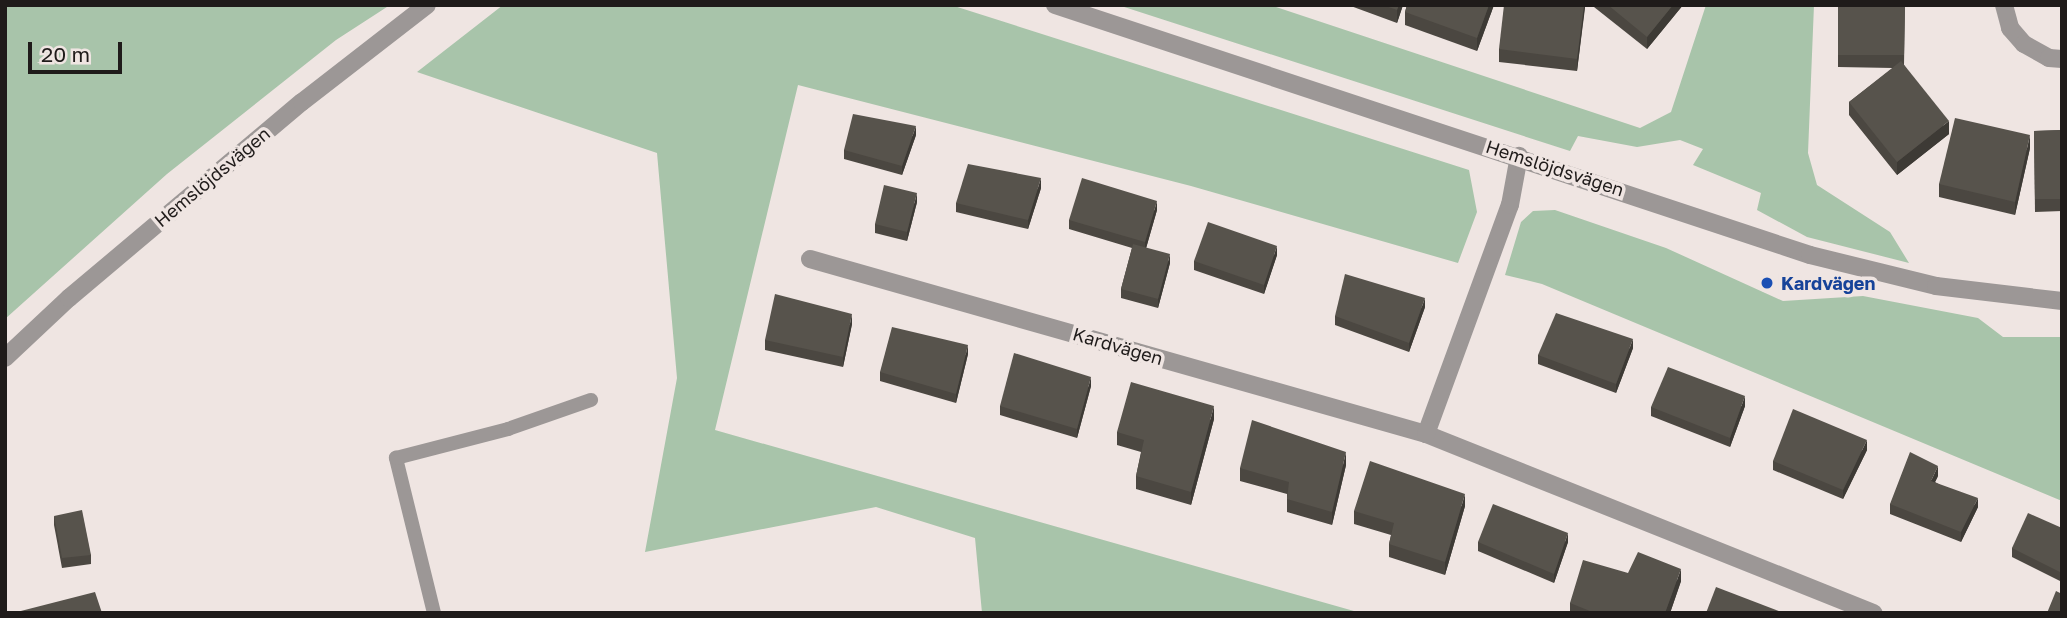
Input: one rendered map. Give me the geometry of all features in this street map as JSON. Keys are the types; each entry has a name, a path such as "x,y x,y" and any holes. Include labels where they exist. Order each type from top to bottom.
{"street":[{"name":"Hemslöjdsvägen","path":"5,358 69,298 302,102 427,5"},
{"name":"Hemslöjdsvägen","path":"1055,5 1519,156 1810,255 1936,286 2062,301"},
{"path":"2004,5 2010,28 2024,44 2049,58 2062,59"},
{"path":"1426,434 1510,205 1519,156"},
{"name":"Kardvägen","path":"810,258 1426,434 1874,613"}],"lane":[{"path":"434,613 396,458 508,429 591,400"}],"green space":[{"path":"5,5 390,5 336,40 167,174 5,319"},
{"path":"503,5 951,5 1469,170 1477,212 1458,263 1191,186 798,85 715,430 1361,613 982,613 975,538 876,507 645,552 677,378 657,153 417,72"},
{"path":"1118,5 1270,5 1640,128 1671,112 1706,5 1814,5 1808,153 1817,185 1890,232 1909,263 1807,237 1757,210 1761,193 1693,165 1703,149 1680,140 1637,147 1578,136 1570,151"},
{"path":"1555,210 1666,248 1783,301 1863,296 1978,318 2003,337 2062,337 2062,501 1542,284 1505,275 1521,222 1533,211"}],"building":[{"path":"1383,5 1399,5 1397,10"},
{"path":"1407,5 1489,5 1477,38 1405,12"},
{"path":"1504,5 1584,5 1577,59 1499,49"},
{"path":"1608,5 1673,5 1647,37"},
{"path":"1838,5 1905,5 1904,55 1838,55"},
{"path":"1901,61 1949,121 1897,162 1849,102"},
{"path":"853,114 916,126 902,166 844,150"},
{"path":"1955,118 2030,135 2015,202 1939,184"},
{"path":"2062,130 2062,199 2035,199 2034,131"},
{"path":"968,164 1041,178 1028,220 956,203"},
{"path":"1082,178 1157,201 1145,242 1069,220"},
{"path":"884,185 917,193 907,232 875,224"},
{"path":"1208,222 1277,246 1264,285 1194,261"},
{"path":"1133,244 1170,254 1158,299 1121,289"},
{"path":"1345,274 1425,298 1409,343 1335,316"},
{"path":"775,294 852,314 843,357 765,340"},
{"path":"1556,313 1633,339 1616,384 1538,355"},
{"path":"892,327 968,345 956,394 880,372"},
{"path":"1014,353 1091,377 1077,429 1000,406"},
{"path":"1668,367 1745,396 1730,438 1651,407"},
{"path":"1131,382 1214,406 1191,492 1136,476 1144,440 1117,432"},
{"path":"1793,409 1867,440 1843,490 1773,461"},
{"path":"1252,420 1346,452 1332,512 1287,499 1289,482 1240,468"},
{"path":"1910,452 1938,466 1931,481 1978,498 1961,532 1890,504"},
{"path":"1370,461 1465,494 1445,562 1389,544 1394,523 1354,511"},
{"path":"1493,504 1568,533 1554,574 1478,542"},
{"path":"82,510 91,555 62,558 54,516"},
{"path":"2028,513 2062,528 2062,573 2012,548"},
{"path":"1638,552 1681,569 1665,613 1595,613 1570,603 1583,560 1628,573"},
{"path":"1716,587 1784,613 1706,613"},
{"path":"2056,591 2062,594 2062,613 2047,613"},
{"path":"95,592 102,613 13,613"}],"place":[{"name":"Kardvägen","path":"1767,283"}]}
